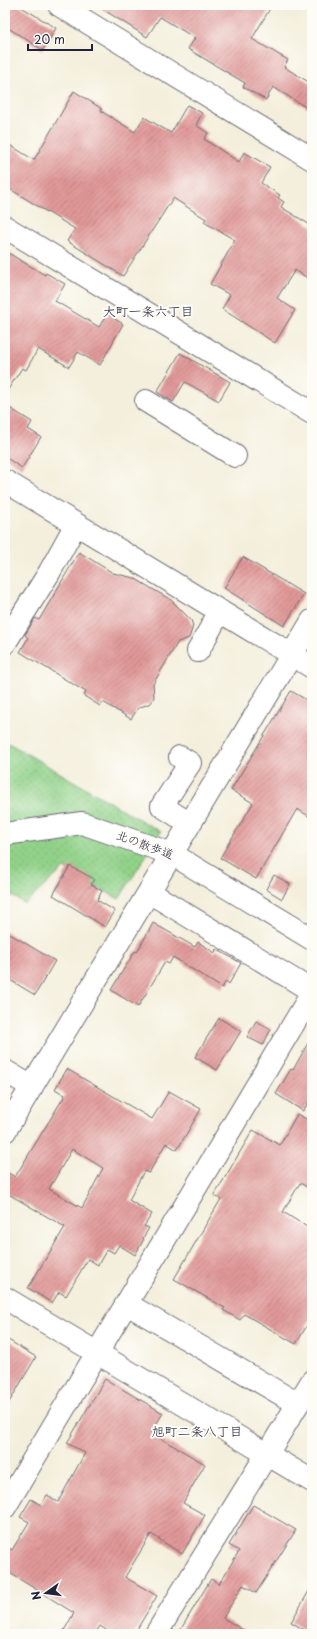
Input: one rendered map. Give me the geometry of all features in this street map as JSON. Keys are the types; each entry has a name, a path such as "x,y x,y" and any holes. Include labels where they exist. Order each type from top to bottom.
{"street":[{"path":"59,5 312,159"},
{"path":"5,227 312,413"},
{"path":"146,401 235,456"},
{"path":"5,481 312,667"},
{"path":"5,643 49,573 76,524"},
{"path":"198,650 220,611"},
{"path":"5,1131 312,620"},
{"path":"180,758 190,764 162,806 190,824"},
{"name":"北の散歩道","path":"5,834 82,823 172,854 312,939"},
{"path":"5,1507 312,992 149,892"},
{"path":"5,1071 32,1087"},
{"path":"5,1298 98,1352 312,1481"},
{"path":"126,1304 298,1404"},
{"path":"156,1634 312,1381"}],"green space":[{"path":"5,741 161,832 119,899 64,868 25,904 5,891"}],"building":[{"path":"5,5 18,5 56,28 43,50 5,26"},
{"path":"96,5 272,5 252,39 288,60 284,67 312,84 312,111 273,87 266,100 243,87 245,83 188,49 195,38 160,17 147,37"},
{"path":"74,91 102,109 101,111 135,132 144,117 171,133 187,105 202,113 196,125 208,133 204,139 239,162 244,152 270,167 261,183 280,195 278,198 284,202 281,207 312,226 312,281 295,270 277,298 295,310 275,343 222,309 230,295 210,284 235,240 204,222 206,219 173,198 123,276 67,241 75,229 5,186 5,142 34,160"},
{"path":"5,251 45,275 46,273 65,284 55,301 99,327 107,314 123,324 100,365 78,352 69,367 38,349 26,370 22,368 5,394"},
{"path":"180,353 230,382 219,401 185,382 173,402 157,392"},
{"path":"5,405 32,422 28,429 41,437 22,468 5,457"},
{"path":"79,552 113,573 134,578 171,600 191,620 193,626 189,638 178,642 153,684 154,697 151,703 138,708 131,719 103,702 100,706 84,696 86,692 20,652 28,638 25,635 35,618 39,620"},
{"path":"243,557 304,594 284,626 224,588"},
{"path":"291,691 312,703 312,818 297,809 256,879 220,858 253,803 231,790"},
{"path":"70,866 94,879 91,884 102,891 97,900 115,911 105,927 53,895"},
{"path":"274,875 290,884 282,899 266,889"},
{"path":"153,923 195,947 198,942 215,953 216,949 241,963 229,984 226,981 222,988 173,957 169,964 165,962 138,1007 111,990 135,951 137,952"},
{"path":"5,931 55,961 35,995 5,977"},
{"path":"219,1018 241,1031 217,1070 195,1057"},
{"path":"256,1021 271,1029 263,1045 247,1037"},
{"path":"312,1036 312,1097 303,1111 276,1094 291,1069 293,1070"},
{"path":"67,1069 152,1119 169,1091 201,1109 177,1150 166,1143 149,1173 144,1171 129,1200 152,1214 144,1226 149,1228 135,1255 119,1245 114,1253 107,1249 98,1265 88,1259 66,1296 59,1292 52,1303 28,1288 65,1227 5,1192 5,1171 15,1177 65,1095 55,1089","holes":["72,1149 103,1168 82,1208 49,1189"]},
{"path":"297,1114 312,1122 312,1190 300,1183 283,1212 312,1230 312,1317 296,1344 244,1314 240,1320 223,1310 225,1308 174,1279 221,1199 214,1196 253,1130 280,1145"},
{"path":"5,1338 36,1357 5,1409"},
{"path":"105,1379 163,1413 151,1433 205,1464 183,1503 205,1515 182,1554 151,1534 125,1577 157,1596 134,1634 112,1634 100,1626 95,1634 62,1634 74,1613 5,1570 5,1546 12,1550 29,1522 20,1517 31,1499 41,1505 47,1495 58,1502 85,1453 67,1443"},
{"path":"253,1505 296,1530 256,1593 243,1585 223,1618 250,1634 178,1634 211,1579 219,1584 239,1551 229,1545"},
{"path":"312,1586 312,1634 311,1634 291,1622"}],"district":[{"name":"大町一条六丁目","path":"148,311"},
{"name":"旭町二条八丁目","path":"197,1431"}]}
